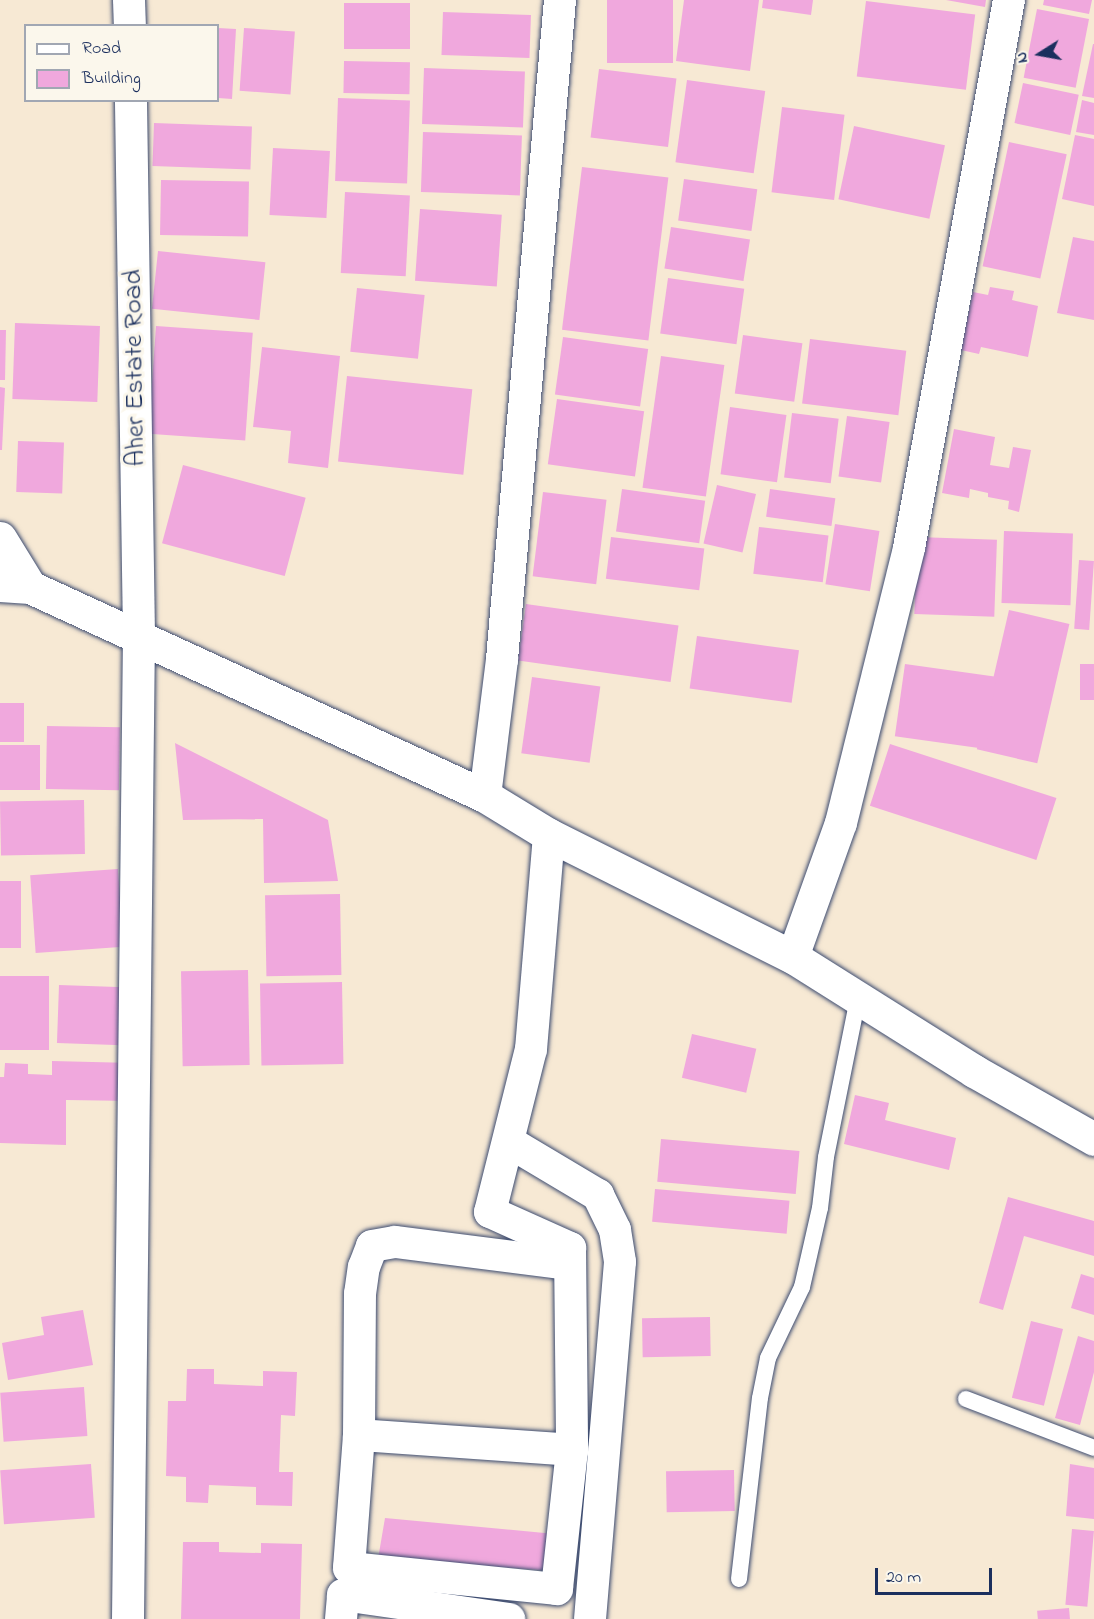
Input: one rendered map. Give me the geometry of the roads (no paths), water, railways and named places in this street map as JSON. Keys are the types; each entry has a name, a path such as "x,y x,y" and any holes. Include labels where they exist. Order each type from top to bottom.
{"street":[{"path":"129,0 130,24"},
{"path":"485,796 502,659 560,0"},
{"path":"793,957 841,823 909,548 1008,0"},
{"name":"Aher Estate Road","path":"128,1619 139,636 131,102"},
{"path":"0,538 15,586 139,636 485,796 549,835 793,957 974,1071 1094,1138"},
{"path":"549,835 531,1049 490,1212 570,1248 572,1450 558,1589 350,1568 359,1436 360,1294 364,1267 372,1246 395,1242 570,1264"},
{"path":"509,1142 598,1195 615,1230 620,1262 590,1619"},
{"path":"359,1436 572,1450"},
{"path":"341,1619 344,1595 509,1619"}],"lane":[{"path":"739,1579 760,1398 768,1358 802,1287 820,1208 826,1157 858,998"},
{"path":"966,1399 1094,1448"}]}
